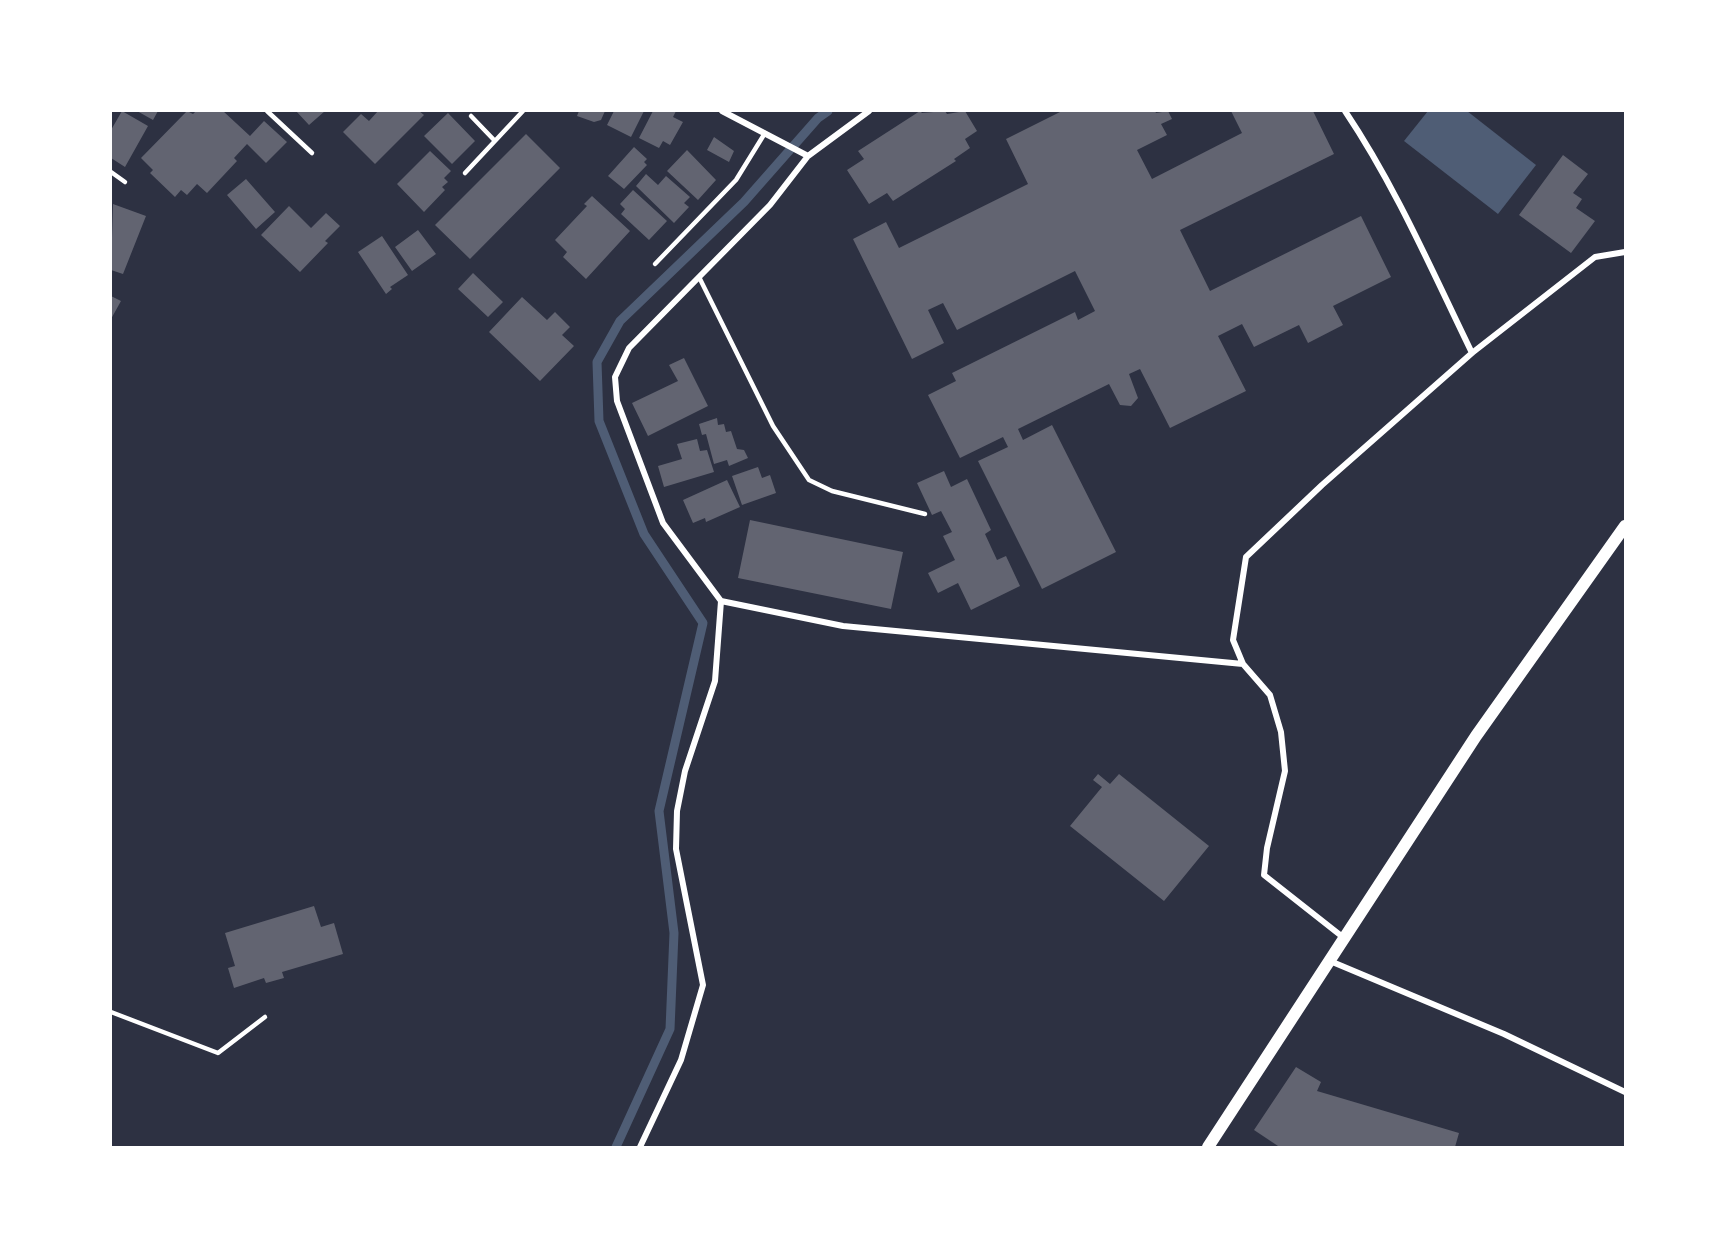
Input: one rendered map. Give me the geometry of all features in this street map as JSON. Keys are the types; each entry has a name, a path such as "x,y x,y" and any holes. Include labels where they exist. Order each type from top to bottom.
{"main road":[{"path":"1208,1147 1476,736 1625,528"}],"street":[{"path":"722,111 808,156"},
{"path":"640,1147 681,1060 703,985 676,849 677,811 685,771 715,681 720,601 663,523 617,400 615,377 629,348 700,279 770,205 808,156 868,111"},
{"path":"1345,111 1400,202 1472,353"},
{"path":"1345,938 1264,875 1267,848 1285,771 1281,732 1270,695 1243,664 1233,640 1246,556 1322,485 1472,353 1595,257 1625,252"},
{"path":"720,601 843,626 1243,664"},
{"path":"1330,961 1504,1034 1625,1092"}],"lane":[{"path":"267,111 312,153"},
{"path":"465,172 523,111"},
{"path":"471,116 495,141"},
{"path":"655,264 736,180 765,134"},
{"path":"111,172 125,182"},
{"path":"700,279 773,426 809,480 832,491 925,514"},
{"path":"111,1012 219,1053 265,1017"}],"water":[{"path":"1428,111 1467,111 1536,165 1498,214 1404,141"}],"building":[{"path":"122,111 148,126 125,167 111,158 111,130"},
{"path":"137,111 158,111 153,120"},
{"path":"187,111 193,114 196,111 223,111 250,136 264,121 287,142 266,163 247,144 234,158 237,161 207,193 197,184 187,195 181,190 175,197 150,173 153,170 141,158"},
{"path":"296,111 325,111 309,125"},
{"path":"378,111 419,111 424,115 375,164 343,132 361,114 369,121"},
{"path":"579,111 605,111 601,120 594,122 577,116"},
{"path":"614,111 644,111 631,137 607,125"},
{"path":"653,111 676,111 673,117 683,122 670,145 663,141 659,148 639,138"},
{"path":"920,111 922,113 945,111 947,114 965,111 977,131 965,139 970,148 954,159 956,161 893,201 887,193 869,204 847,170 864,159 858,151"},
{"path":"1062,111 1155,111 1156,113 1168,111 1172,119 1161,124 1167,135 1137,150 1152,179 1242,133 1231,111 1313,111 1334,154 1180,230 1210,291 1361,216 1391,277 1333,306 1343,325 1308,343 1299,325 1254,347 1242,324 1218,336 1246,391 1170,428 1140,369 1129,374 1138,398 1131,406 1120,405 1109,384 1018,429 1023,440 1052,425 1116,552 1042,589 978,461 1008,447 1003,437 960,458 928,395 956,381 952,373 1075,312 1078,320 1095,311 1075,271 957,330 943,303 928,310 944,343 912,359 853,239 886,222 899,248 1028,184 1006,139"},
{"path":"448,113 475,141 452,164 424,136"},
{"path":"526,134 560,168 470,259 435,225"},
{"path":"714,137 734,151 729,162 707,150"},
{"path":"634,147 647,159 644,162 647,165 624,189 608,176"},
{"path":"687,150 716,180 698,200 667,171"},
{"path":"430,151 451,171 444,178 448,182 442,187 445,190 424,212 397,184"},
{"path":"1563,155 1588,174 1573,193 1582,199 1576,208 1595,221 1571,253 1519,215"},
{"path":"646,174 658,185 666,176 690,197 684,203 689,207 674,223 636,186"},
{"path":"246,179 275,212 256,229 227,195"},
{"path":"633,190 667,221 649,240 621,214 625,209 620,204"},
{"path":"592,196 630,231 586,279 563,257 567,252 555,240 587,206 584,204"},
{"path":"113,204 146,216 123,274 111,270"},
{"path":"289,206 311,228 326,213 340,226 325,241 328,243 300,272 261,235"},
{"path":"418,230 436,254 412,271 395,247"},
{"path":"382,236 408,275 390,287 392,289 386,294 358,252"},
{"path":"473,273 503,302 488,317 458,289"},
{"path":"111,296 121,301 111,319"},
{"path":"522,297 547,320 555,312 570,327 562,335 574,346 540,381 489,332"},
{"path":"684,358 708,406 648,436 632,403 678,381 669,365"},
{"path":"717,418 718,425 724,424 726,432 731,431 737,449 744,450 748,458 729,466 727,460 714,464 706,434 702,435 699,424"},
{"path":"697,439 700,451 707,450 714,472 664,487 658,466 682,459 677,444"},
{"path":"758,467 762,478 770,475 776,493 742,505 732,476"},
{"path":"944,471 951,487 967,479 991,530 985,534 997,560 1006,556 1020,586 971,610 958,583 938,593 928,573 955,560 943,536 952,532 941,511 932,515 917,483"},
{"path":"727,480 740,507 706,522 705,518 693,523 683,500"},
{"path":"750,520 903,552 891,609 738,578"},
{"path":"1098,774 1110,784 1119,774 1209,846 1164,901 1070,826 1102,787 1093,780"},
{"path":"314,906 321,927 334,923 343,954 282,972 284,978 266,983 264,978 234,988 228,968 235,966 225,933"},
{"path":"1296,1067 1321,1082 1317,1091 1459,1133 1455,1147 1278,1146 1254,1130"}],"waterway":[{"path":"616,1147 670,1029 674,933 659,811 703,623 644,534 599,421 597,362 620,321 744,202 818,118 828,111"}]}
